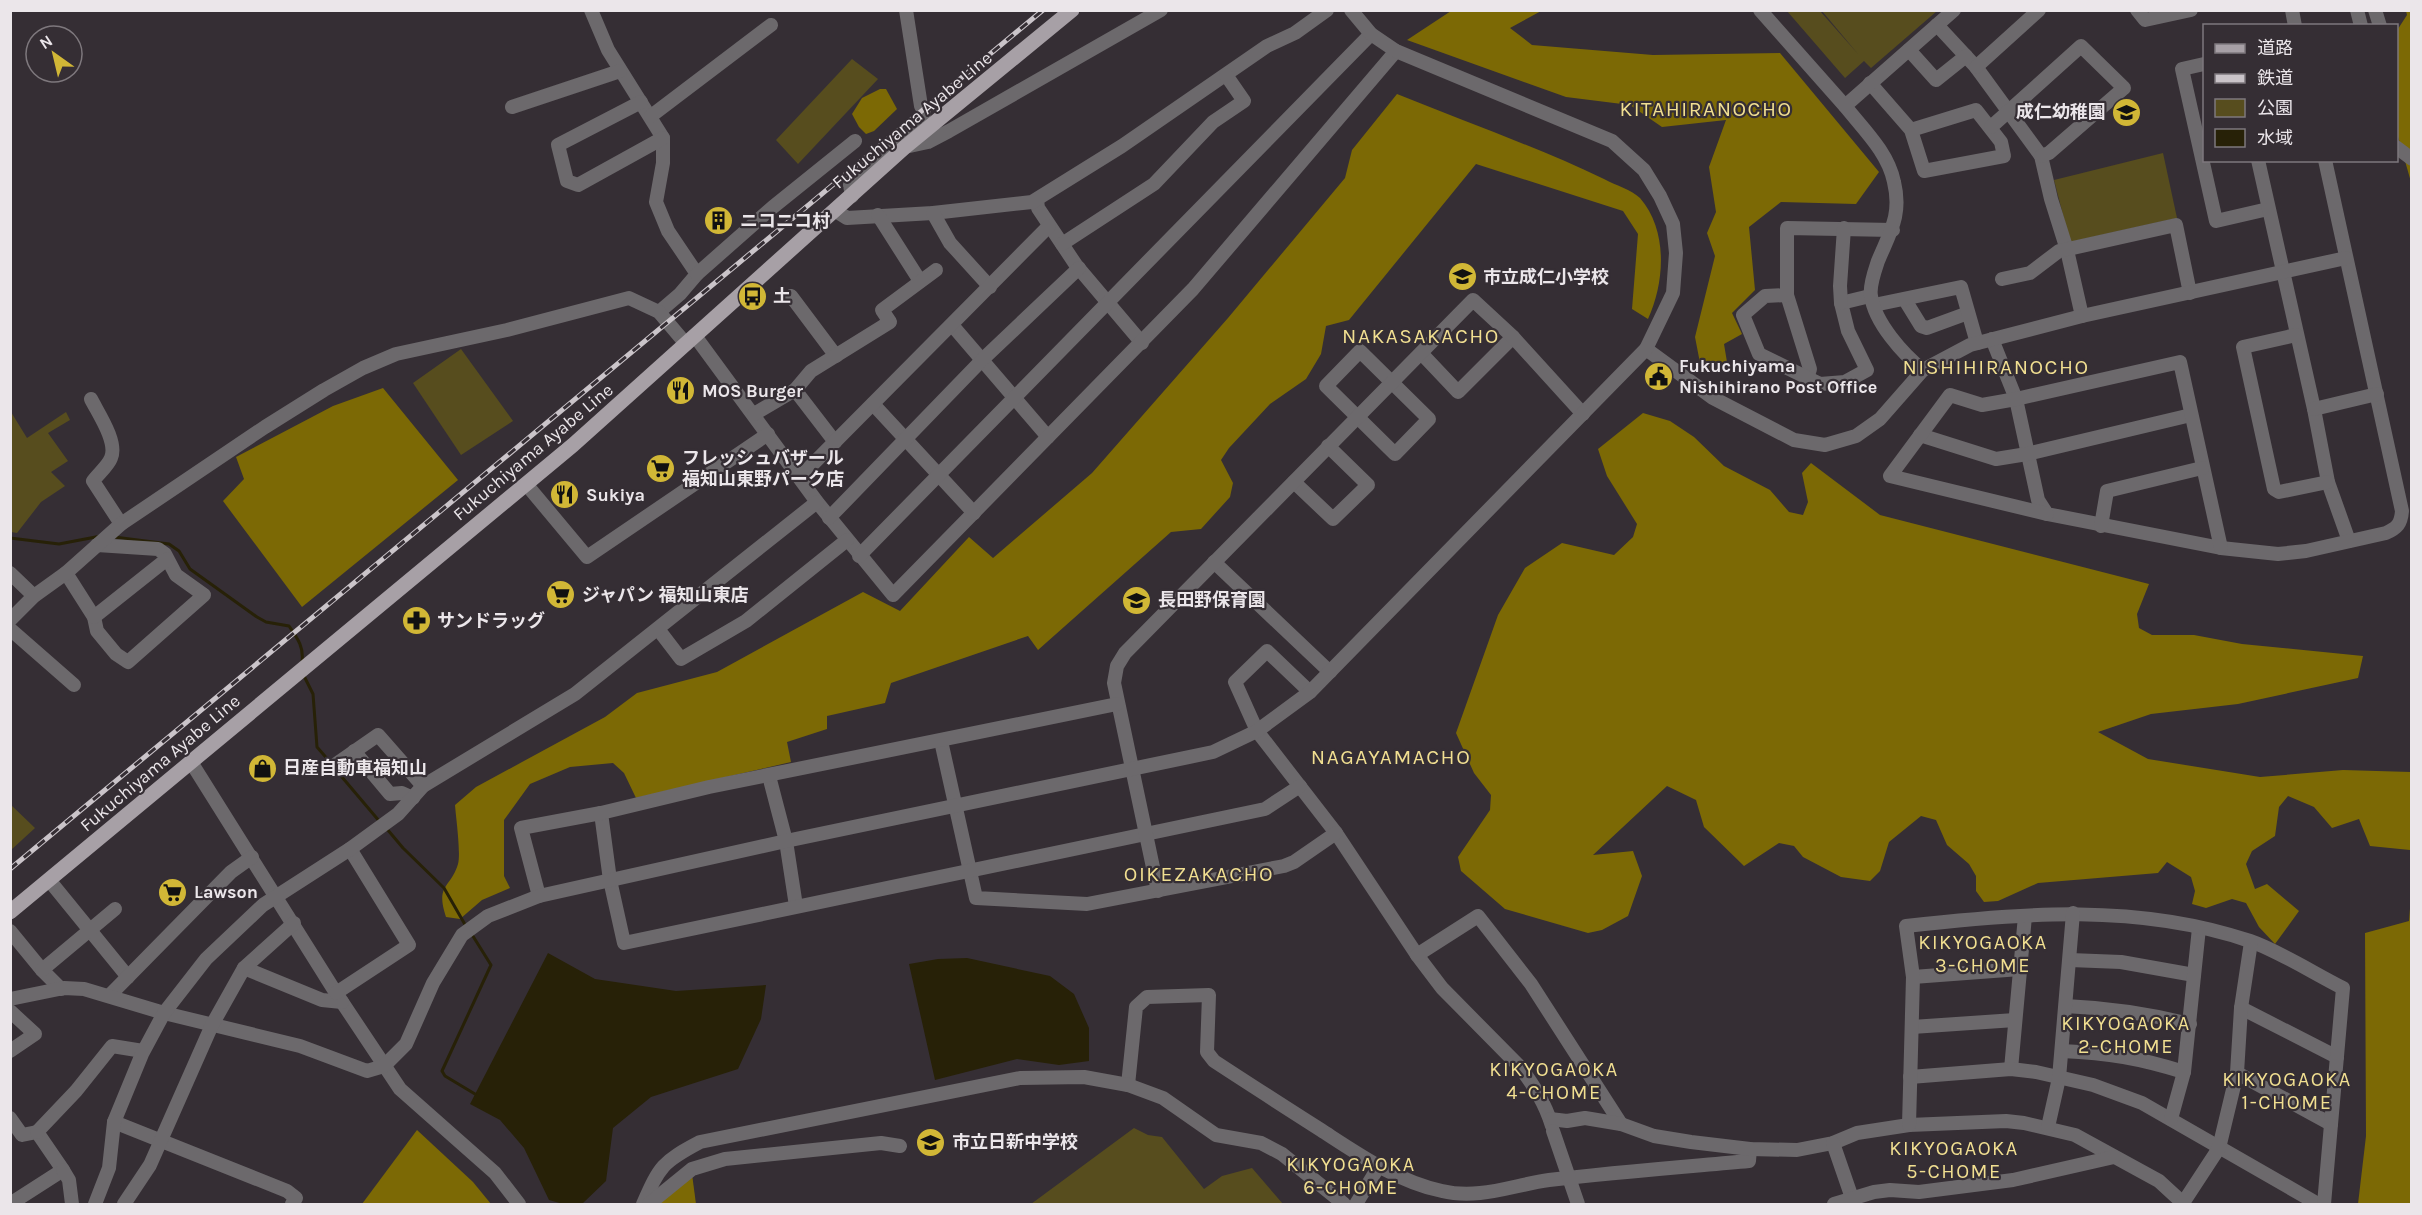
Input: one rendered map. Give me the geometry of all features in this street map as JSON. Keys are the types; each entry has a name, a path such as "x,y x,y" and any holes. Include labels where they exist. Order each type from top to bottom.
{"main road":[{"name":"Fukuchiyama Ayabe Line","path":"10,912 526,484 691,340 905,147 1072,10"}],"street":[{"path":"591,10 608,50 663,138 663,163 656,202 668,231 697,274"},
{"path":"852,196 850,185 922,120 924,111 921,106 906,10"},
{"path":"905,147 928,142 1161,10"},
{"path":"836,210 847,218 933,213 1037,200 1122,146 1267,46 1295,33 1327,10"},
{"path":"10,999 61,989 84,989 164,1013 300,1046 367,1071 384,1066 406,1044 433,983 462,934 488,916 539,896 786,841 1213,752 1257,731 1310,692 1646,349 1673,293 1676,253 1672,224 1660,196 1644,170 1612,141 1396,51 1371,34 1351,10"},
{"path":"1760,10 1845,106 1888,163 1895,182 1897,204 1893,230 1878,261 1872,300 1892,339 1923,370"},
{"path":"1845,106 1954,10"},
{"path":"1976,67 2038,10"},
{"path":"2137,10 2145,20 2191,10"},
{"path":"651,116 771,25"},
{"path":"1937,26 1976,67 2041,156 2050,199 2067,250 2082,316"},
{"path":"860,556 1371,34"},
{"path":"1991,127 2081,46 2124,88 2049,153 2041,156"},
{"path":"1909,50 1936,80 1966,56"},
{"path":"10,620 34,596 66,573 118,526 284,415 363,368 396,354 507,330 629,298 659,312 691,340 754,414 829,518 893,595 1193,289 1396,51"},
{"path":"2203,64 2182,69 2216,221 2268,209"},
{"path":"512,108 620,70"},
{"path":"1062,244 1154,184 1213,122 1244,101 1226,75"},
{"path":"1870,83 1911,130 1924,171 2004,156 2001,142 1976,110 1911,130"},
{"path":"641,102 558,145 567,181 578,185 663,138"},
{"path":"659,312 680,294 697,274 773,207 855,141"},
{"path":"2398,148 2412,159"},
{"path":"2258,162 2314,408 2328,482 2349,541"},
{"path":"2221,548 2180,362 1982,405 1950,394 1890,476 2102,526 2221,548 2278,554 2349,541 2397,528 2402,520 2403,511 2325,162"},
{"path":"1037,200 1038,208 1049,226 1079,268 1142,343"},
{"path":"933,213 950,243 990,286"},
{"path":"878,215 920,281"},
{"path":"2002,279 2031,273 2059,251 2176,225 2190,293"},
{"path":"800,477 1049,226"},
{"path":"1807,378 1810,369 1787,295 1787,228 1893,230"},
{"path":"1787,295 1765,296 1743,315 1759,354 1820,384 1845,382 1867,370 1848,331 1841,303 1840,286 1845,228"},
{"path":"1646,349 1722,403 1794,440 1825,444 1856,436 1880,419 1923,370 1977,343 2082,316 2346,258"},
{"path":"829,518 982,360 1079,268"},
{"path":"754,414 795,390 811,371 890,322 882,310 936,270"},
{"path":"1841,303 1905,300 1961,287 1977,343"},
{"path":"791,296 836,356"},
{"path":"1158,891 1114,683 1117,666 1125,653 1473,300 1513,337 1583,414"},
{"path":"1905,300 1920,326 1927,328 1968,313"},
{"path":"952,325 1048,436"},
{"path":"2296,335 2243,347 2274,489 2279,492 2328,482"},
{"path":"1422,354 1458,392 1513,337"},
{"path":"1992,339 2016,399 2026,454 2038,500 2047,513"},
{"path":"1360,351 1430,419 1395,454 1357,418 1326,386 1360,351"},
{"path":"795,390 835,442"},
{"path":"2314,408 2377,394"},
{"path":"91,399 108,432 112,447 112,458 93,481 118,526"},
{"path":"873,404 974,513"},
{"path":"1920,435 1996,459 2191,415"},
{"path":"526,484 587,556 768,434"},
{"path":"1294,482 1333,519 1368,485 1329,446"},
{"path":"2102,526 2107,491 2202,468"},
{"path":"95,1204 109,1167 114,1122 144,1051 164,1013 206,959 262,905 350,849 398,814 423,786 575,694 817,502"},
{"path":"658,629 681,659 746,621 847,540"},
{"path":"66,573 94,617 97,631 116,654 128,662 204,595 176,575 158,549 100,543"},
{"path":"94,617 167,559"},
{"path":"1214,562 1330,672"},
{"path":"10,573 34,596"},
{"path":"10,629 74,685"},
{"path":"1310,692 1267,651 1235,682 1257,731 1336,833 1417,955 1442,988 1520,1067 1539,1092 1578,1204"},
{"path":"539,896 521,828 601,813 709,787 1117,704"},
{"path":"329,769 378,735 423,786"},
{"path":"941,741 976,897 1087,904 1284,866 1294,862 1336,833"},
{"path":"354,751 390,794 402,793 413,798"},
{"path":"191,762 339,998 400,1089 495,1173 519,1204"},
{"path":"769,776 786,841 796,906"},
{"path":"601,813 610,880 624,943 1265,809 1300,786"},
{"path":"244,968 322,1000 339,998 409,945 350,849"},
{"path":"110,995 231,872 252,857"},
{"path":"49,880 128,977"},
{"path":"42,970 115,909"},
{"path":"2048,1127 2059,1078 2073,913"},
{"path":"1909,1125 1913,977 1906,926 2073,913 2144,917 2199,928 2251,942 2343,988 2324,1204"},
{"path":"1417,955 1478,916 1531,984 1621,1124"},
{"path":"2011,1069 2025,916"},
{"path":"124,1204 150,1166 212,1025 244,968 294,923"},
{"path":"2170,1119 2184,1072 2199,928"},
{"path":"10,931 61,989"},
{"path":"1552,1125 1585,1118 1621,1124 1654,1136 1750,1149 1797,1150 1833,1143 1857,1133 1909,1125 2006,1121 2048,1127 2075,1135 2159,1181 2183,1204 2219,1148 2237,1073 2241,1008 2251,942"},
{"path":"2070,960 2121,962 2194,975"},
{"path":"1913,977 2020,969"},
{"path":"1128,1085 1136,1006 1147,997 1209,995 1207,1052 1214,1060 1379,1166 1442,1192 1465,1195 1542,1181 1606,1173 1749,1161 1750,1149"},
{"path":"2066,1006 2143,1012 2190,1024"},
{"path":"2241,1008 2337,1057"},
{"path":"10,1011 35,1034 10,1051"},
{"path":"1912,1027 2015,1020"},
{"path":"10,1118 16,1138 38,1132 76,1091 112,1046 144,1051"},
{"path":"2061,1051 2121,1055 2144,1059 2184,1072"},
{"path":"1910,1077 2011,1069 2036,1072 2093,1085 2123,1095 2170,1119 2318,1204"},
{"path":"2237,1073 2331,1124"},
{"path":"643,1204 657,1173 672,1156 700,1142 1020,1078 1084,1077 1128,1085 1163,1098 1216,1135 1261,1143 1282,1154 1344,1204"},
{"path":"114,1122 160,1143 287,1191 296,1198 292,1204"},
{"path":"38,1132 69,1180 72,1204"},
{"path":"649,1204 692,1169 725,1159 881,1143 900,1146"},
{"path":"1833,1143 1852,1198"},
{"path":"1834,1204 1890,1190 1919,1192 2013,1180 2114,1157"},
{"path":"1356,1204 1379,1166"},
{"path":"10,1204 63,1170"},
{"path":"1890,1190 1891,1204"}],"green space":[{"path":"1787,11 1820,11 1858,54 1822,11 1937,11 1871,68 1864,61 1845,78"},
{"path":"852,59 878,79 798,164 776,140"},
{"path":"2163,153 2177,218 2070,242 2054,180"},
{"path":"461,349 513,421 461,455 413,383"},
{"path":"11,412 27,438 66,412 70,420 48,433 68,461 51,472 65,486 41,502 17,533 11,532"},
{"path":"10,804 35,828 11,850 10,850"},
{"path":"1134,1128 1148,1135 1162,1137 1204,1189 1222,1176 1252,1168 1283,1204 1031,1204"}],"shaded area":[{"path":"1543,10 1510,28 1532,45 1653,55 1780,53 1879,172 1856,204 1781,202 1749,227 1755,290 1732,313 1742,334 1724,344 1728,368 1716,374 1700,363 1695,337 1715,256 1707,233 1716,212 1709,167 1726,120 1662,127 1630,105 1566,97 1407,40 1451,11"},
{"path":"2406,11 2411,11 2411,182 2398,136 2398,29 2407,15"},
{"path":"880,89 886,89 897,109 874,131 866,134 852,114 862,98"},
{"path":"1397,94 1553,156 1637,195 1649,211 1655,225 1661,257 1658,289 1648,319 1632,309 1638,234 1623,211 1476,164 1349,320 1326,326 1321,354 1306,379 1270,404 1229,448 1221,460 1233,483 1230,497 1201,529 1171,532 1038,650 1028,636 891,683 885,703 827,716 827,729 787,742 791,762 636,798 624,773 613,763 570,767 530,784 504,820 504,876 510,888 482,900 460,919 446,917 443,892 455,872 459,859 455,805 476,787 605,717 637,693 717,672 863,592 900,611 969,537 993,558 1092,473 1228,318 1345,178 1352,150"},
{"path":"383,388 458,480 302,607 223,501 244,479 236,457 333,406"},
{"path":"1643,413 1670,421 1694,437 1724,466 1770,490 1789,512 1803,515 1808,502 1802,473 1811,463 1880,515 2149,584 2137,614 2139,628 2152,635 2194,635 2242,644 2363,656 2358,678 2238,704 2151,714 2098,732 2148,759 2260,777 2343,770 2411,772 2411,852 2410,850 2370,846 2359,819 2332,828 2314,807 2288,796 2279,807 2275,836 2252,851 2246,864 2255,889 2267,884 2299,911 2275,944 2259,927 2246,903 2232,899 2206,908 2192,904 2195,891 2191,877 2167,862 2158,873 2038,883 1998,901 1984,902 1976,891 1976,876 1969,864 1947,845 1936,820 1921,816 1889,842 1880,871 1870,881 1841,877 1803,857 1794,846 1779,843 1744,866 1704,827 1696,800 1667,786 1593,855 1633,851 1642,876 1628,916 1602,930 1588,933 1505,909 1461,871 1458,857 1490,810 1491,795 1474,773 1456,733 1498,615 1525,568 1562,543 1614,555 1633,537 1637,524 1607,476 1598,449"},
{"path":"2411,896 2411,1204 2358,1204 2366,1136 2365,933 2409,921"},
{"path":"417,1130 473,1182 491,1204 362,1204"},
{"path":"692,1174 696,1204 660,1204 659,1199"}],"water":[{"path":"548,953 595,979 676,991 766,985 761,1019 738,1069 651,1097 613,1128 606,1181 582,1204 563,1204 549,1200 524,1148 500,1120 470,1104"},
{"path":"967,958 1050,976 1074,994 1089,1028 1089,1061 1059,1065 1017,1059 935,1080 909,964 938,959"}],"waterway":[{"path":"10,538 59,544 101,536"},
{"path":"114,537 169,544 179,551 190,569 257,617 266,622 289,626 300,643 302,662"},
{"path":"303,674 313,694 317,747 330,762"},
{"path":"336,770 380,822"},
{"path":"387,829 444,888 467,928"},
{"path":"471,933 491,965 442,1071 445,1076 475,1094"}],"railway":[{"path":"10,869 1043,10"}],"place":[{"name":"成仁幼稚園","path":"2127,112"},
{"name":"ニコニコ村","path":"719,221"},
{"name":"市立成仁小学校","path":"1462,277"},
{"name":"土","path":"752,296"},
{"name":"Fukuchiyama Nishihirano Post Office","path":"1658,376"},
{"name":"MOS Burger","path":"681,391"},
{"name":"フレッシュバザール 福知山東野パーク店","path":"661,468"},
{"name":"Sukiya","path":"565,495"},
{"name":"ジャパン 福知山東店","path":"561,595"},
{"name":"長田野保育園","path":"1137,600"},
{"name":"サンドラッグ","path":"416,621"},
{"name":"日産自動車福知山","path":"262,768"},
{"name":"Lawson","path":"173,892"},
{"name":"市立日新中学校","path":"931,1142"}],"district":[{"name":"KITAHIRANOCHO","path":"1706,109"},
{"name":"NAKASAKACHO","path":"1421,336"},
{"name":"NISHIHIRANOCHO","path":"1996,367"},
{"name":"NAGAYAMACHO","path":"1391,757"},
{"name":"OIKEZAKACHO","path":"1199,874"},
{"name":"KIKYOGAOKA 3-CHOME","path":"1983,954"},
{"name":"KIKYOGAOKA 2-CHOME","path":"2126,1034"},
{"name":"KIKYOGAOKA 4-CHOME","path":"1554,1080"},
{"name":"KIKYOGAOKA 1-CHOME","path":"2287,1090"},
{"name":"KIKYOGAOKA 5-CHOME","path":"1954,1160"},
{"name":"KIKYOGAOKA 6-CHOME","path":"1351,1176"}]}
